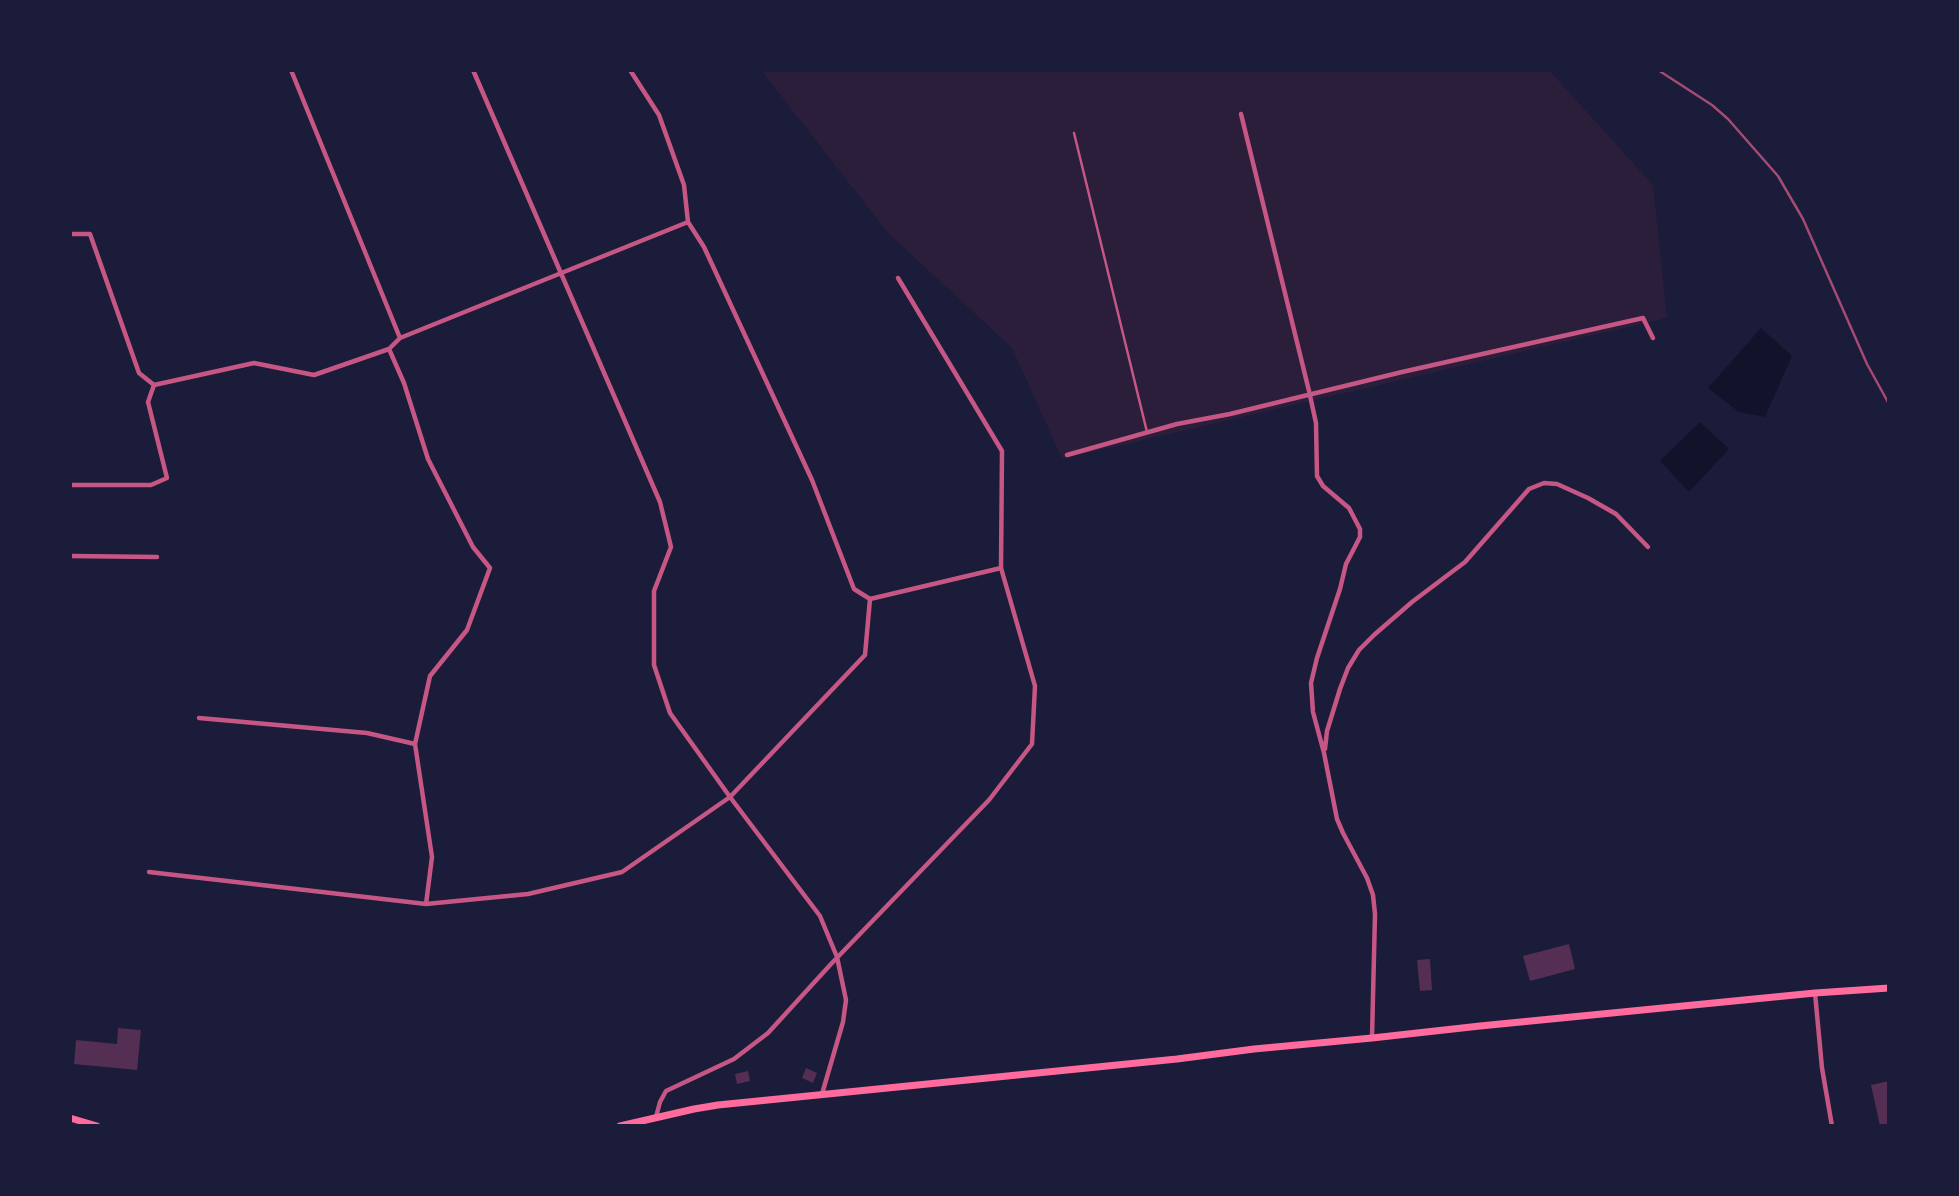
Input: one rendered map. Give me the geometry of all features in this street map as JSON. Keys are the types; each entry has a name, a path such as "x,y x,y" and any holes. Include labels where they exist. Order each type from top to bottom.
{"main road":[{"path":"620,1126 718,1105 1490,1025 1889,988"},
{"path":"70,1118 97,1126"}],"street":[{"path":"291,70 400,338"},
{"path":"473,70 660,502 671,547 654,592 654,664 670,713 820,916 838,957 846,1000 843,1022 822,1094"},
{"path":"630,70 659,115 684,185 688,222 704,247 812,480 854,589 870,599 1000,568"},
{"path":"1241,114 1310,395 1315,423 1317,476 1323,486 1349,508 1360,529 1360,537 1346,564 1311,683 1313,712 1337,819 1373,895 1375,914 1372,1038"},
{"path":"70,234 90,234 139,373 155,385 254,363 314,375 389,349 400,338 688,222"},
{"path":"656,1117 666,1091 734,1059 768,1034 989,800 1032,744 1035,686 1000,568 1002,451 898,278"},
{"path":"1067,455 1147,432 1643,318 1653,338"},
{"path":"389,349 404,383 428,459 473,547 490,568 467,630 430,676 415,744 432,857 426,904"},
{"path":"70,485 151,485 167,478 148,402 155,385"},
{"path":"1324,753 1327,731 1340,690 1348,668 1359,650 1412,602 1465,562 1529,489 1544,483 1557,484 1588,498 1616,514 1648,547"},
{"path":"70,556 157,557"},
{"path":"149,872 426,904 528,894 622,872 730,797 864,655 870,599"},
{"path":"199,719 367,733 415,744"},
{"path":"1815,993 1832,1126"}],"lane":[{"path":"1074,133 1147,432"}],"shaded area":[{"path":"761,70 1549,70 1653,185 1667,318 1062,459 1012,348 888,233"},
{"path":"1761,328 1792,356 1765,417 1739,412 1708,388"},
{"path":"1700,422 1729,449 1689,492 1660,461"}],"building":[{"path":"1569,944 1575,969 1530,981 1523,956"},
{"path":"1430,959 1432,990 1420,991 1417,960"},
{"path":"118,1028 141,1030 137,1070 74,1064 76,1040 117,1044"},
{"path":"806,1068 817,1073 813,1083 802,1078"},
{"path":"748,1071 750,1081 737,1084 735,1074"},
{"path":"1889,1081 1889,1126 1880,1126 1871,1085"}],"railway":[{"path":"1658,70 1712,105 1728,119 1778,176 1803,219 1867,364 1889,404"}]}
